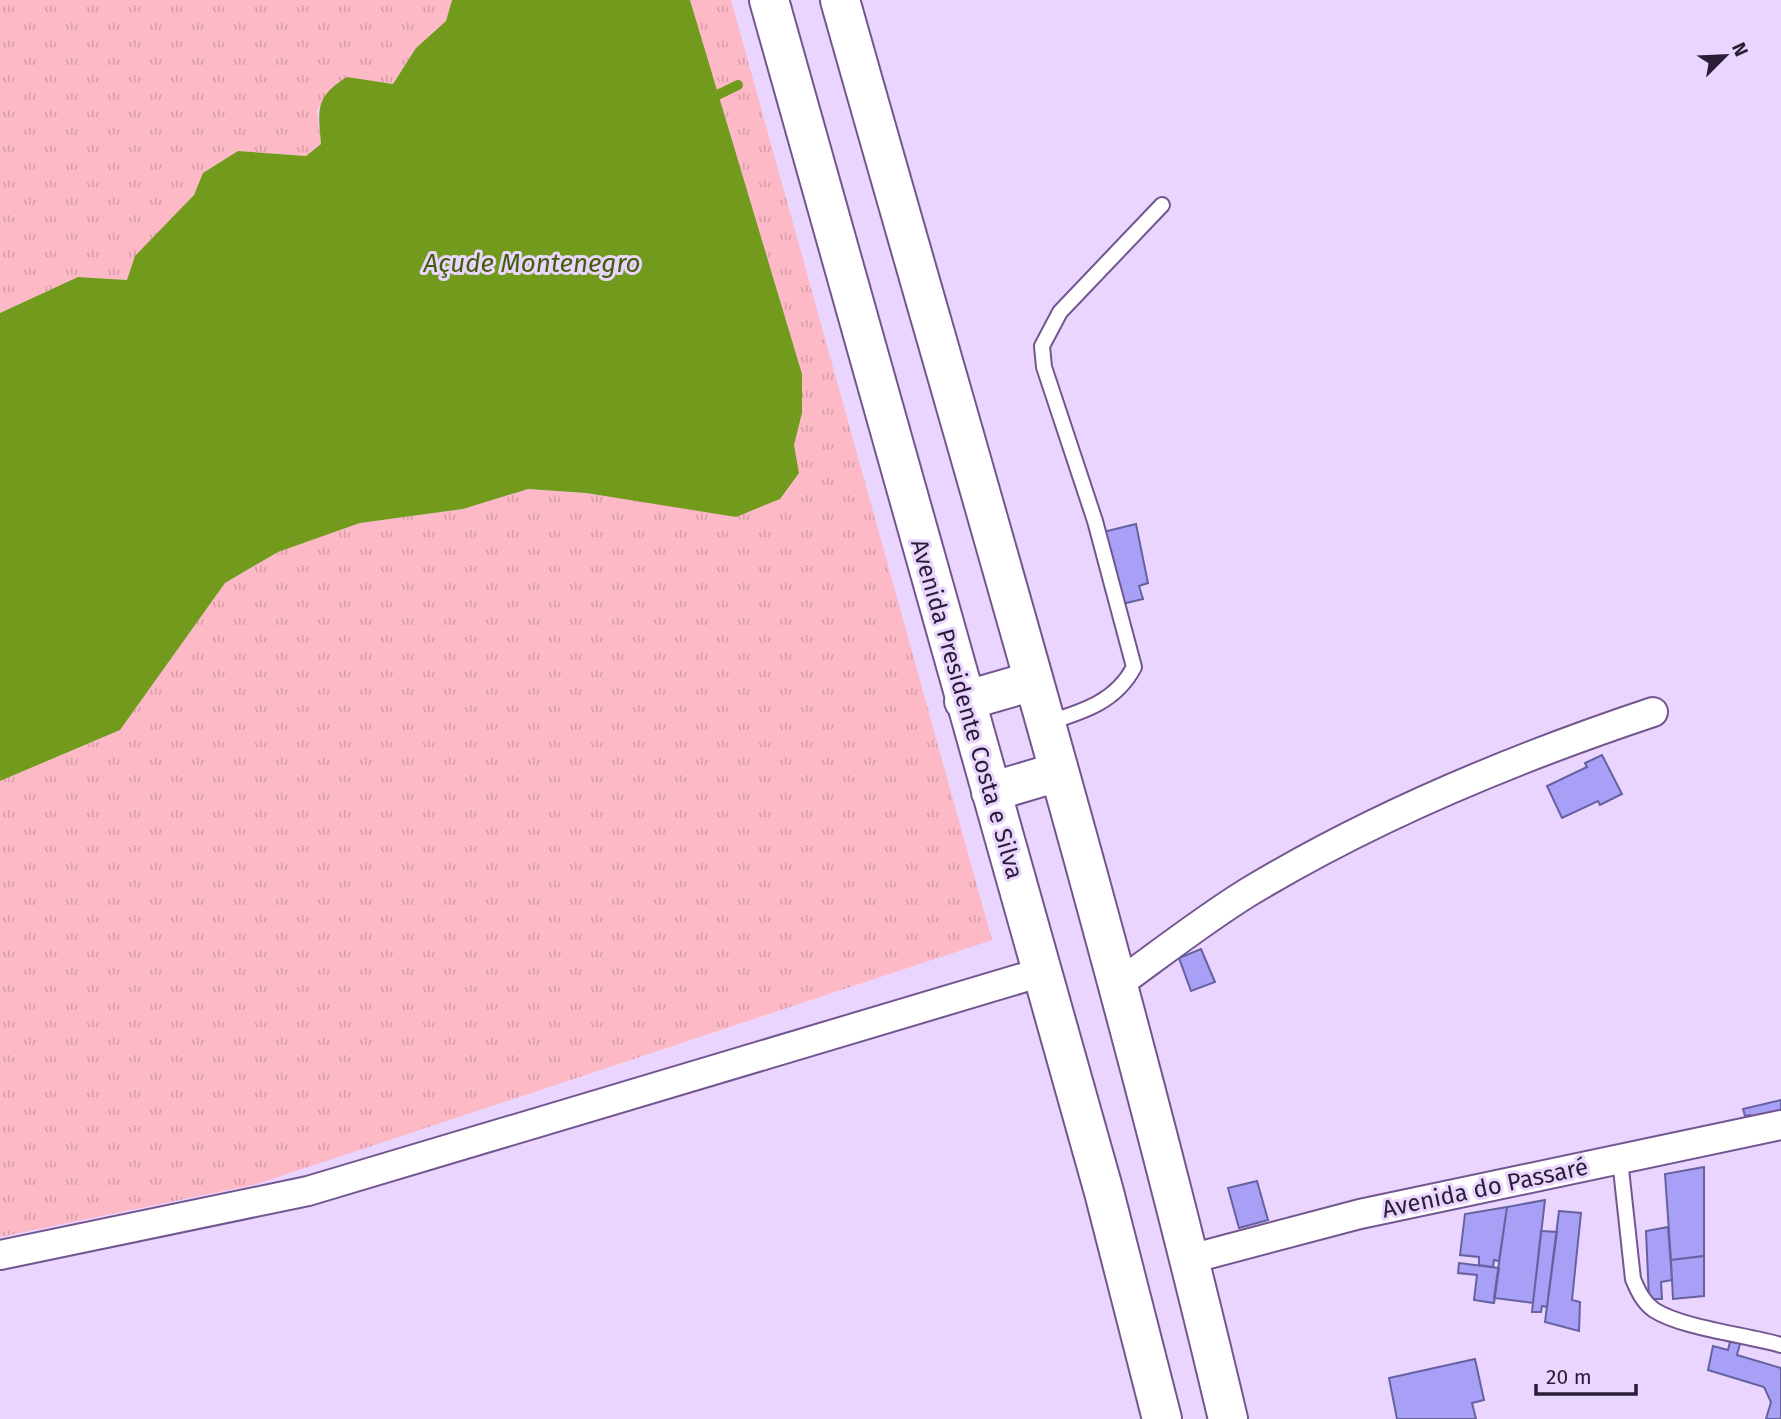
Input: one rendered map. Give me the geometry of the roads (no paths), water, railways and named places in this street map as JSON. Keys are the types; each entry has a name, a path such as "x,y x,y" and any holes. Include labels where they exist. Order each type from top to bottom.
{"main road":[{"name":"Avenida Presidente Costa e Silva","path":"769,0 1104,1192 1162,1419"},
{"path":"840,0 1046,723 1190,1259 1228,1419"},
{"path":"964,701 1033,681"},
{"path":"991,792 1058,772"}],"street":[{"path":"1117,985 1245,895 1358,830 1516,762 1653,712"},
{"path":"0,1255 308,1191 1042,972"},
{"name":"Avenida do Passaré","path":"1190,1259 1360,1214 1781,1125"}],"lane":[{"path":"1046,723 1082,712 1112,696 1134,667 1095,521 1044,367 1042,346 1060,313 1163,205"},
{"path":"1620,1160 1633,1279 1640,1296 1655,1310 1676,1318 1781,1345"}],"water":[{"name":"Açude Montenegro","path":"452,0 690,0 802,374 802,413 794,445 799,473 780,499 736,517 586,493 528,489 463,509 360,523 278,552 225,583 120,730 0,781 0,313 78,277 127,280 135,256 194,195 203,173 238,151 306,156 321,144 319,113 329,91 347,77 393,84 416,48 446,21"}],"waterway":[{"path":"707,100 738,85"}]}
